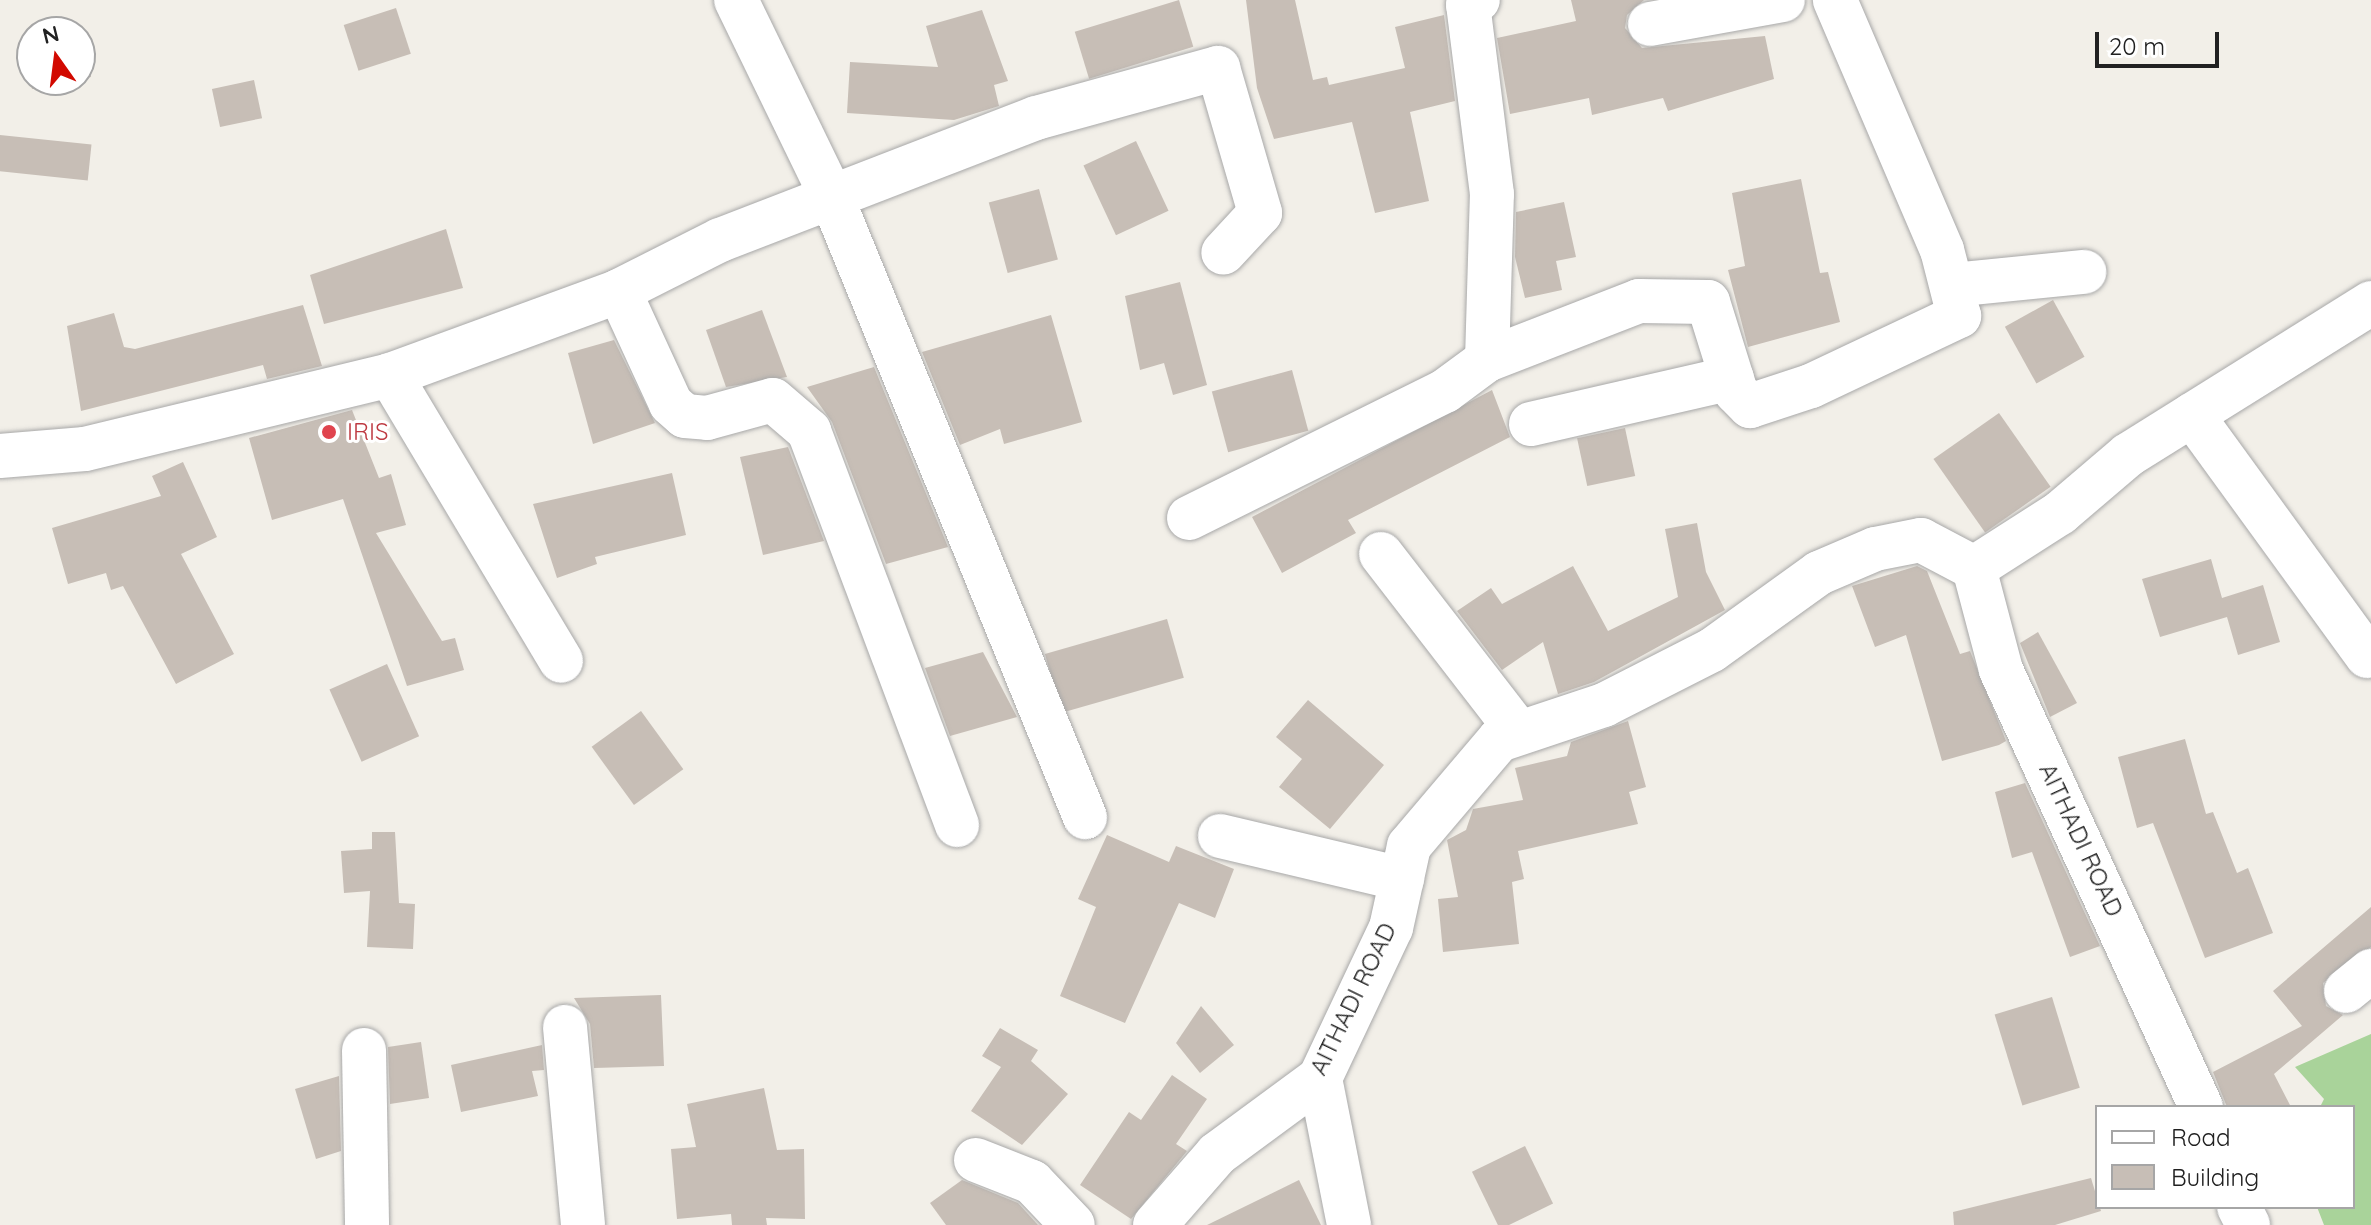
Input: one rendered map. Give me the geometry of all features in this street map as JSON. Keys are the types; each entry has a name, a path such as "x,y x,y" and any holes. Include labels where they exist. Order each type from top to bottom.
{"street":[{"path":"736,0 832,198 1085,817"},
{"path":"1478,0 1468,5 1492,194 1487,360"},
{"path":"1650,24 1783,0"},
{"path":"1189,518 1445,391 1487,360 1639,301 1677,297 1708,302 1732,378 1750,406 1811,386 1959,316 1953,285 1835,0"},
{"path":"0,456 85,449 390,375 619,291 720,240 1036,118 1218,68 1260,213 1223,253"},
{"path":"1953,285 2084,272"},
{"path":"619,291 671,404 685,416 707,418 773,400 809,431 957,825"},
{"path":"1974,568 2192,415 2371,303"},
{"path":"390,375 561,661"},
{"path":"1531,424 1732,378"},
{"path":"2192,415 2367,656"},
{"name":"AITHADI ROAD","path":"1155,1225 1217,1154 1320,1078 1391,928 1409,846 1469,771 1518,731 1604,705 1685,664 1819,573 1875,549 1921,540 1974,568 2001,670 2200,1105"},
{"path":"1381,554 1518,731"},
{"path":"1220,836 1402,879"},
{"path":"565,1027 583,1225"},
{"path":"364,1050 367,1225"},
{"path":"1320,1078 1349,1225"},
{"path":"976,1160 1032,1182 1073,1225"}],"green space":[{"path":"2371,1034 2371,1225 2324,1225 2318,1209 2355,1209 2355,1105 2321,1105 2324,1099 2295,1067"}],"building":[{"path":"1179,0 1193,47 1089,79 1075,32"},
{"path":"1246,0 1295,0 1313,80 1327,77 1329,85 1405,68 1395,27 1444,15 1455,101 1410,112 1429,201 1375,213 1352,122 1274,139 1257,88"},
{"path":"1571,0 1644,0 1627,15 1625,28 1642,48 1765,36 1774,79 1668,111 1663,98 1592,115 1589,98 1510,114 1497,38 1576,21"},
{"path":"396,8 411,54 359,71 344,25"},
{"path":"982,10 1008,81 994,85 999,106 954,120 847,113 850,62 938,67 926,26"},
{"path":"254,80 262,118 220,127 212,89"},
{"path":"0,135 91,145 88,180 0,171"},
{"path":"1136,141 1169,211 1116,235 1083,166"},
{"path":"1801,179 1820,273 1828,272 1840,322 1748,347 1728,270 1745,266 1732,193"},
{"path":"1039,189 1058,260 1008,273 989,202"},
{"path":"1564,202 1576,257 1556,261 1562,290 1525,298 1515,257 1516,212"},
{"path":"446,229 463,288 324,324 310,275"},
{"path":"1180,282 1207,385 1173,395 1164,363 1140,370 1125,296"},
{"path":"2053,300 2085,357 2036,384 2005,327"},
{"path":"303,305 322,366 267,379 263,365 81,411 67,326 114,313 124,347 135,349"},
{"path":"762,310 787,377 726,387 706,330"},
{"path":"1051,315 1082,422 1004,444 1000,429 960,445 922,352"},
{"path":"614,340 655,423 593,444 568,353"},
{"path":"874,367 948,547 886,564 832,422 807,387"},
{"path":"1292,370 1308,431 1228,452 1212,391"},
{"path":"1492,390 1510,437 1348,520 1356,533 1282,573 1252,517"},
{"path":"352,410 379,478 391,474 406,525 376,533 442,641 455,638 464,670 407,686 343,499 272,520 249,438"},
{"path":"1999,413 2051,487 1985,533 1933,459"},
{"path":"1625,428 1635,476 1587,486 1577,438"},
{"path":"788,447 824,541 763,555 740,457"},
{"path":"183,462 217,537 181,554 234,654 176,684 123,586 111,590 106,573 68,584 52,528 161,496 152,476"},
{"path":"672,473 686,535 595,557 597,564 557,578 533,504"},
{"path":"1697,523 1706,572 1725,610 1594,682 1558,694 1543,642 1502,670 1457,611 1491,588 1502,604 1573,566 1608,631 1678,597 1665,529"},
{"path":"2211,559 2222,598 2263,585 2280,642 2238,655 2227,617 2160,637 2142,579"},
{"path":"1917,566 1927,571 1960,654 1970,651 2006,741 1999,745 1942,761 1906,635 1875,647 1852,586"},
{"path":"1167,619 1184,678 1062,713 1045,654"},
{"path":"2038,632 2077,703 2050,717 2020,643"},
{"path":"983,652 1017,717 950,736 925,668"},
{"path":"387,664 419,736 362,762 329,690"},
{"path":"1308,700 1384,765 1330,829 1279,787 1302,759 1276,737"},
{"path":"641,711 683,769 634,805 592,747"},
{"path":"1628,721 1646,787 1629,792 1638,824 1518,851 1524,879 1512,882 1519,944 1443,952 1438,899 1458,897 1447,840 1466,830 1473,809 1523,800 1515,768 1567,756 1571,742"},
{"path":"2185,739 2206,814 2213,812 2237,873 2248,868 2273,933 2205,958 2153,823 2137,828 2118,757"},
{"path":"2025,783 2100,946 2070,957 2032,852 2012,858 1995,792"},
{"path":"372,832 395,832 399,903 415,904 413,949 367,947 370,891 344,893 341,851 372,849"},
{"path":"1107,835 1169,862 1176,846 1234,869 1215,918 1179,903 1125,1023 1060,996 1096,907 1078,899"},
{"path":"2371,907 2371,947 2323,983 2326,1006 2343,1015 2274,1074 2290,1105 2226,1105 2213,1072 2302,1026 2273,991"},
{"path":"661,995 664,1066 594,1068 590,1024 574,998"},
{"path":"2052,997 2080,1088 2022,1105 1995,1015"},
{"path":"1201,1006 1234,1045 1200,1073 1176,1043"},
{"path":"1000,1028 1038,1050 1031,1061 1068,1094 1022,1145 971,1111 1001,1067 982,1056"},
{"path":"421,1042 429,1098 390,1104 388,1047"},
{"path":"542,1045 544,1070 532,1071 538,1096 461,1112 451,1065"},
{"path":"1172,1075 1207,1099 1176,1144 1187,1151 1131,1219 1080,1185 1129,1112 1141,1120"},
{"path":"339,1076 341,1151 316,1159 295,1089"},
{"path":"764,1088 777,1150 804,1149 805,1219 766,1218 767,1225 732,1225 731,1214 677,1219 671,1149 696,1147 687,1104"},
{"path":"1525,1146 1553,1204 1509,1225 1498,1225 1472,1172"},
{"path":"2091,1178 2095,1209 2101,1211 2055,1225 1954,1225 1953,1212"},
{"path":"962,1180 1018,1203 1038,1225 946,1225 930,1203"},
{"path":"1299,1180 1321,1225 1207,1225"}],"place":[{"name":"IRIS","path":"329,432"}]}
